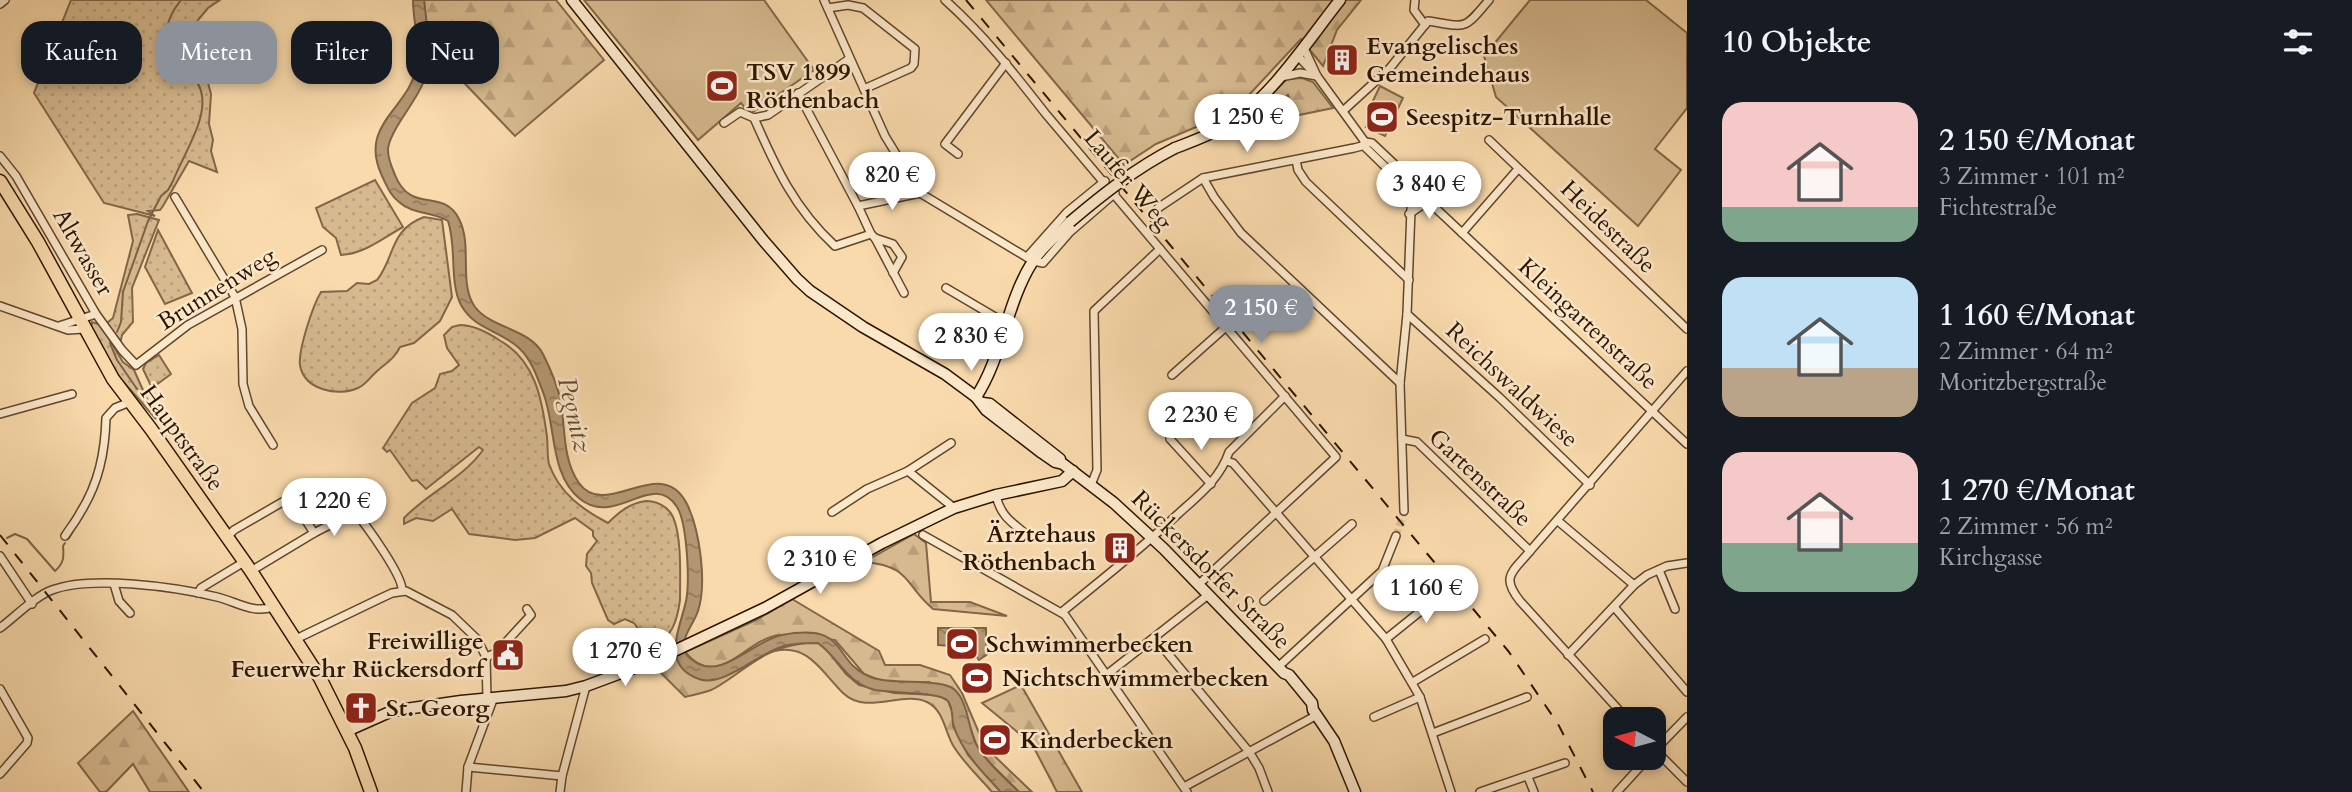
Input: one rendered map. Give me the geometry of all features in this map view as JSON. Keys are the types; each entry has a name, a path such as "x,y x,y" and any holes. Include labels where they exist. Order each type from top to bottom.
{"main road":[{"name":"Rückersdorfer Straße","path":"572,0 748,222 797,279 856,321 865,323 909,349 980,400 990,404 1060,457 1063,464 1124,511 1289,675 1312,703 1344,761 1356,792"},
{"path":"980,400 1030,259 1107,191 1150,160 1228,125 1255,103 1340,0"},
{"name":"Hauptstraße","path":"0,181 38,242 113,379 248,567 320,678 347,731 371,792"},
{"path":"347,731 392,711 566,691 586,686 653,661 765,608 882,543 954,508 996,495 1062,481 1073,471"}],"street":[{"path":"0,4 5,0"},
{"path":"824,0 886,136 920,193 1030,259 1043,263 1070,232 1115,193"},
{"name":"Laufer Weg","path":"945,0 975,27 1160,249 1094,311 1097,470 1091,485"},
{"path":"1415,0 1414,10 1425,25"},
{"path":"1343,111 1390,68 1428,21 1464,26 1489,0"},
{"path":"828,8 848,5 863,8 915,50 911,68 864,89"},
{"name":"Kleingartenstraße","path":"1300,51 1365,142 1366,148 1406,187 1428,201 1687,444"},
{"path":"724,123 740,112 754,118 768,115 849,59"},
{"path":"958,154 945,144 1006,63"},
{"path":"1278,78 1295,73 1317,76"},
{"path":"798,93 904,293"},
{"path":"754,118 779,174 813,226 835,246 873,236 893,244 902,257 893,273"},
{"name":"Heidestraße","path":"1489,140 1687,329"},
{"path":"1158,208 1203,178 1354,148 1365,142"},
{"name":"Altwasser","path":"0,156 16,176 96,314 136,365"},
{"path":"1296,160 1298,170 1306,182 1409,280"},
{"path":"1462,233 1518,169"},
{"path":"1203,178 1241,233 1400,383"},
{"path":"1030,259 1067,212 1105,181"},
{"path":"1404,511 1400,383 1409,280 1409,214 1413,190"},
{"path":"858,206 920,193"},
{"path":"175,197 234,297 242,329 242,376 245,393 249,406 274,445"},
{"path":"1409,214 1428,201"},
{"path":"1160,249 1336,457 1198,585"},
{"name":"Brunnenweg","path":"136,365 188,325 321,250"},
{"path":"946,288 1007,324"},
{"path":"0,306 58,326 81,324 96,314"},
{"name":"Reichswaldwiese","path":"1407,314 1499,397 1590,485"},
{"path":"1172,375 1227,326"},
{"path":"1615,707 1510,588 1511,575 1687,371"},
{"path":"0,414 72,394"},
{"path":"1062,612 1153,538 1211,484 1229,452 1285,396"},
{"path":"65,536 95,482 105,450 106,418 115,408 131,402"},
{"path":"1170,439 1211,484"},
{"name":"Gartenstraße","path":"1402,439 1417,442 1530,551"},
{"path":"832,512 867,489 908,471 951,443"},
{"path":"1226,461 1233,463 1276,510 1386,639 1420,697 1451,792"},
{"path":"908,471 954,508"},
{"path":"996,495 999,510 1026,534"},
{"path":"227,538 234,530 291,497 314,533"},
{"path":"198,593 201,588 355,513 388,558 403,585 402,591"},
{"path":"1558,521 1634,586"},
{"path":"1264,601 1352,524"},
{"path":"923,535 1062,612 1186,790 1315,712"},
{"path":"1281,670 1382,571 1396,536"},
{"path":"0,556 32,604"},
{"path":"1568,655 1647,575 1687,563"},
{"path":"1659,570 1675,609"},
{"path":"114,583 119,601 130,612"},
{"path":"0,628 53,589 114,583 160,586 198,593 257,610 273,607"},
{"path":"1386,639 1448,589"},
{"path":"296,639 377,600 402,591 452,615 477,639 486,657 491,698 468,767 466,792"},
{"path":"1105,676 1208,596"},
{"path":"1615,608 1687,692"},
{"path":"486,657 496,653 531,615 527,609"},
{"path":"1155,638 1250,753 1268,792"},
{"path":"1413,682 1485,639"},
{"path":"561,792 562,776 586,686"},
{"path":"0,689 28,738 27,743 0,774"},
{"path":"1374,717 1420,697"},
{"path":"1433,733 1527,697"},
{"path":"1666,738 1687,718"},
{"path":"1666,762 1687,782"},
{"path":"1480,792 1565,763"},
{"path":"468,767 562,776"},
{"path":"1617,792 1637,770"},
{"path":"1528,777 1534,792"}],"green space":[{"path":"71,0 220,0 208,8 197,21 156,21 156,84 208,84 211,94 209,124 213,140 211,151 217,172 189,161 160,210 148,211 155,216 104,203 34,93 38,84 142,84 142,21 63,21"},
{"path":"424,0 556,0 604,60 515,136 465,84 499,84 499,21 425,21"},
{"name":"TSV 1899 Röthenbach","path":"584,0 764,0 814,70 750,114 741,103 698,140"},
{"path":"986,0 1361,0 1337,30 1323,66 1301,39 1234,111 1156,144 1124,165"},
{"path":"1530,0 1646,0 1687,33 1687,108 1655,149 1681,170 1638,226 1496,97 1484,56"},
{"path":"1302,78 1313,82 1333,108 1294,116 1288,95 1265,110 1261,105 1287,79"},
{"name":"Seespitz-Turnhalle","path":"1380,86 1403,98 1385,136 1366,127 1376,106 1372,103"},
{"path":"1288,95 1294,116 1250,126 1247,119 1261,105 1265,110"},
{"path":"375,180 403,227 365,249 341,255 336,238 323,227 316,208"},
{"path":"137,214 159,220 132,288 133,322 122,335 120,344 107,323 113,318 133,241 128,215"},
{"path":"424,217 442,220 452,297 440,321 414,343 400,347 392,359 360,387 341,392 315,386 303,374 300,358 307,328 321,292 347,291 357,283 369,284 377,280 398,237 404,229"},
{"path":"158,230 192,293 165,304 145,267"},
{"path":"92,322 101,325 123,362 134,370 156,419 120,378 91,330"},
{"path":"460,325 475,328 494,337 511,348 529,369 542,408 549,464 565,492 608,523 625,509 646,501 661,505 671,513 679,546 680,600 672,628 659,644 652,648 634,623 625,619 614,624 608,620 586,566 587,554 597,541 593,531 575,518 535,538 515,540 469,534 452,509 433,521 416,518 404,524 404,518 413,509 465,469 483,450 479,447 426,489 417,480 412,481 390,450 387,452 383,448 412,403 435,388 440,374 452,371 459,365 447,348 444,335 452,327"},
{"path":"159,355 171,374 152,388 143,369 146,363"},
{"path":"914,534 926,543 931,602 970,602 1007,616 933,609 899,572 880,564 864,562"},
{"path":"792,599 879,651 885,665 920,665 950,675 962,693 985,747 1032,792 1019,792 990,763 976,744 960,697 929,682 882,681 864,674 835,640 780,635 767,638 721,665 709,667 697,663 685,652 756,620"},
{"path":"818,643 859,685 894,693 938,695 948,701 953,714 953,726 968,755 1001,792 992,792 962,759 941,716 927,702 907,699 874,703 852,699 806,656 787,650 770,652 783,647"},
{"path":"766,654 711,690 685,697 654,666 677,656 678,661 725,676"},
{"path":"1021,685 1082,792 1057,792 1032,744 982,703"},
{"path":"133,711 189,792 150,792 133,764 106,792 100,792 78,763"}],"water":[{"path":"413,0 424,0 426,21 415,21"},
{"path":"411,84 422,84 389,144 389,157 394,172 402,187 410,194 444,204 459,219 465,241 467,287 475,307 491,320 529,339 543,354 560,396 567,455 579,483 590,493 604,495 663,484 676,490 687,504 701,557 702,586 698,611 684,642 687,656 705,666 716,666 727,663 771,638 804,632 820,634 830,639 850,663 873,678 949,686 963,701 973,738 980,751 1019,792 1001,792 974,762 958,736 948,701 936,696 865,687 850,676 818,643 781,647 718,679 699,679 687,673 676,656 677,634 686,601 688,567 683,525 677,507 667,497 657,494 607,507 594,506 580,499 570,489 563,477 555,450 548,408 531,364 512,342 473,320 461,305 455,286 448,221 405,206 393,196 382,176 376,158 376,142 388,117"},
{"name":"Schwimmerbecken","path":"938,628 986,628 989,653 979,660 969,647 938,645"},
{"name":"Nichtschwimmerbecken","path":"972,663 992,672 991,678 982,681 979,692 972,690 962,675 963,667"}],"waterway":[{"path":"117,332 121,322 123,292 148,221 161,196 173,181 201,117 202,96 199,86 175,59 167,44 169,20 181,0"},
{"path":"110,343 117,360 137,389"},
{"path":"69,538 79,521"},
{"path":"7,538 15,534 27,539 55,571 62,562 65,543"}],"tunnel":[{"path":"1396,536 1404,511"}],"railway":[{"path":"966,0 1509,652 1558,724 1593,792"},
{"path":"0,535 204,792"}],"place":[{"name":"Evangelisches Gemeindehaus","path":"1342,60"},
{"name":"TSV 1899 Röthenbach","path":"722,86"},
{"name":"Seespitz-Turnhalle","path":"1382,117"},
{"name":"Ärztehaus Röthenbach","path":"1120,548"},
{"name":"Schwimmerbecken","path":"962,644"},
{"name":"Freiwillige Feuerwehr Rückersdorf","path":"508,655"},
{"name":"Nichtschwimmerbecken","path":"977,678"},
{"name":"St. Georg","path":"361,708"},
{"name":"Kinderbecken","path":"995,740"}],"water label":[{"name":"Pegnitz","path":"575,415"}]}
